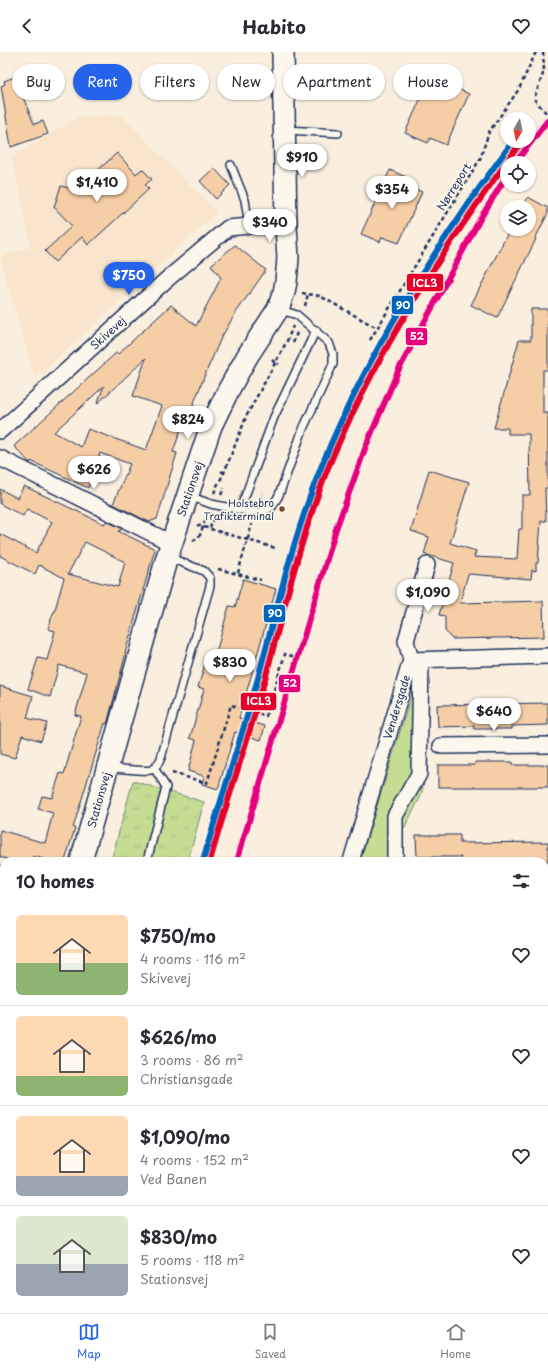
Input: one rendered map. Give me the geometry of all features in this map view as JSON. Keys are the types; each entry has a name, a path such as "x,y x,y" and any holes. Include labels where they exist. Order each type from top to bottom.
{"street":[{"name":"Stationsvej","path":"82,857 169,551 211,426 248,355 293,299 286,226 283,52"},
{"name":"Skivevej","path":"0,431 165,281 228,228 249,226 286,226"},
{"path":"0,458 161,538 169,551"},
{"path":"395,857 395,816 419,774 416,660 406,641 427,565"},
{"path":"416,660 548,656"},
{"name":"Vendersgade","path":"352,857 416,660"},
{"path":"441,746 548,745"}],"lane":[{"path":"284,130 338,132"},
{"path":"231,165 245,200 249,226"},
{"path":"187,495 210,504 256,513 268,510 275,503 303,429 333,362 334,354 331,347 316,330 293,299"},
{"path":"240,510 274,417 316,330"},
{"path":"108,767 147,771 158,765 210,586 210,578 204,571 169,551"},
{"path":"148,857 166,787 154,768"}],"path":[{"name":"Nørreport","path":"370,340 480,160 489,132 519,90 536,52"},
{"path":"543,52 544,71 534,99 548,115"},
{"path":"169,551 185,548 200,535 217,486 226,473 246,415 288,341 293,299 320,296 377,328"},
{"path":"272,360 279,364"},
{"path":"221,470 226,473"},
{"path":"238,573 262,493"},
{"path":"180,518 202,527 210,528 274,548"},
{"path":"204,571 221,569 261,580"},
{"path":"154,768 206,783 231,705 266,716 285,654 302,659"}],"shaded area":[{"path":"121,115 217,212 35,379 0,258 0,256 31,247 12,157 78,117"}],"green space":[{"path":"414,686 425,777 421,796 402,832 402,857 361,857"},
{"path":"133,781 204,802 189,857 112,857"}],"building":[{"path":"12,78 12,100 24,100 34,124 43,121 48,134 11,147 1,86 5,84 4,81"},
{"path":"463,91 469,94 446,145 430,138 428,143 405,133 420,100 463,100"},
{"path":"117,153 136,174 142,169 152,179 145,185 149,189 88,245 82,237 55,262 45,251 72,226 54,207 61,186 76,190"},
{"path":"214,168 230,185 216,199 200,181"},
{"path":"390,170 408,178 405,185 422,192 399,243 382,237 380,242 361,234"},
{"path":"528,197 533,200 526,200"},
{"path":"536,201 548,208 548,213 536,239 497,318 471,305 506,236 536,236"},
{"path":"235,245 266,270 235,314 221,338 190,413 187,412 173,452 177,453 157,519 149,522 113,504 130,464 100,453 88,488 31,461 30,463 14,446 171,305 196,326 221,278 211,265","holes":["146,358 133,396 162,406 146,450 88,429 81,447 54,432 104,386 97,404"]},
{"path":"531,309 548,309 548,370 543,370 543,413 548,413 548,488 545,488 546,521 541,521 538,563 536,563 536,571 532,570 531,579 468,574 460,603 543,601 544,637 452,639 445,631 445,616 439,615 454,563 424,554 429,537 411,531 429,470 469,482 450,543 476,551 474,557 517,559 519,529 522,529 522,495 530,495 529,434 508,434 508,428 494,428 519,340 531,340"},
{"path":"24,486 104,524 106,521 123,529 118,531 155,549 125,653 107,724 105,723 73,828 75,828 66,857 0,857 0,830 45,843 53,813 38,809 42,796 52,798 60,773 64,774 81,716 75,715 87,673 59,665 50,697 28,689 38,658 47,660 55,631 48,629 64,578 39,565 35,574 0,556 0,534 36,553 52,522 27,509 23,516 0,504 0,489 17,498","holes":["85,542 125,562 118,587 68,574"]},
{"path":"243,579 276,589 239,718 265,726 261,740 235,732 218,789 202,784 204,776 188,771 196,740 190,738 204,689 198,687 209,651 216,653 229,606 235,607"},
{"path":"0,686 33,696 27,718 47,723 41,741 22,735 15,758 0,754"},
{"path":"548,703 548,725 512,726 512,729 474,729 474,726 438,727 437,705"},
{"path":"475,762 512,762 512,765 548,765 548,787 438,787 438,765 475,765"},
{"path":"416,835 460,835 460,843 548,842 548,857 417,857"}],"transit line":[{"name":"52","path":"520,156 548,120"},
{"name":"90","path":"204,857 258,678 294,544 322,465 361,380 407,297 432,257 508,148"},
{"name":"ICL3","path":"211,857 265,679 301,546 328,468 347,425 390,341 439,261 517,148"},
{"name":"52","path":"238,857 336,529 366,446 398,371 480,219 500,186"}],"place":[{"name":"Holstebro Trafikterminal","path":"282,509"}]}
